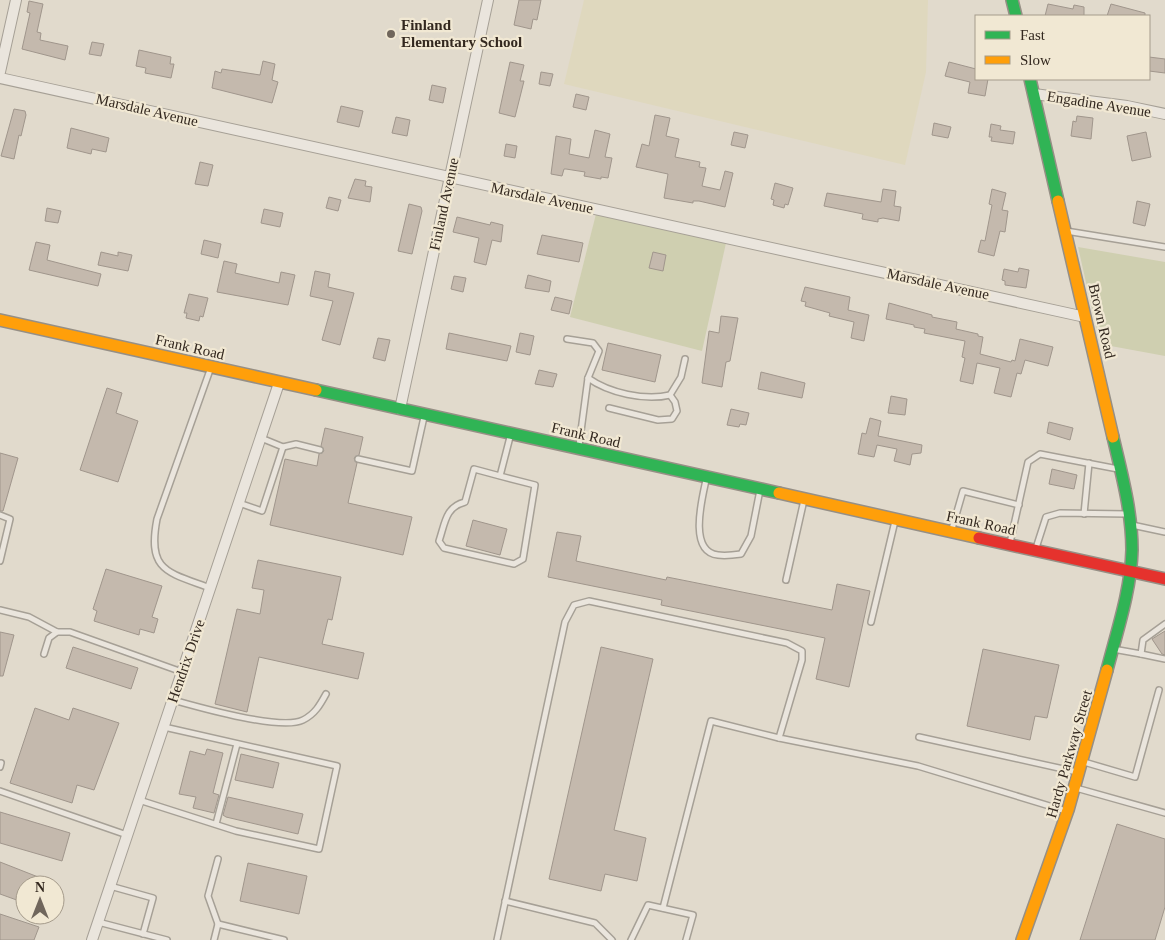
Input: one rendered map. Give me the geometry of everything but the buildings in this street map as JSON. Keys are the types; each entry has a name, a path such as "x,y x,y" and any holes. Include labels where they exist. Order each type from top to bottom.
{"main road":[{"path":"1012,0 1016,15"},
{"name":"Brown Road","path":"1030,80 1131,520 1131,572"},
{"name":"Frank Road","path":"0,320 1165,579"},
{"name":"Hardy Parkway Street","path":"1022,940 1069,812 1113,649 1131,572"}],"street":[{"path":"0,72 16,0"},
{"name":"Finland Avenue","path":"400,409 488,0"},
{"name":"Marsdale Avenue","path":"0,78 1085,317"},
{"name":"Engadine Avenue","path":"1034,94 1127,106 1165,114"},
{"name":"Hendrix Drive","path":"92,940 279,383"}],"lane":[{"path":"1065,231 1165,248"},
{"path":"567,339 593,343 599,351 588,378 579,449"},
{"path":"588,378 601,387 656,399 670,395 681,377 685,359"},
{"path":"210,367 158,520 153,540 154,555 163,568 210,589"},
{"path":"609,408 658,420 672,419 677,411 675,402 670,395"},
{"path":"358,459 412,471 425,414"},
{"path":"500,476 510,434"},
{"path":"260,438 283,447 296,444 320,450"},
{"path":"239,503 262,510 283,447"},
{"path":"1009,545 1028,462 1040,454 1120,469"},
{"path":"1084,514 1089,463"},
{"path":"474,470 500,476 535,485 523,559 514,564 444,548 439,541 449,510 456,504 465,502 474,470"},
{"path":"706,478 699,538 706,550 717,556 741,554 751,536 760,490"},
{"path":"951,532 963,491 1019,505"},
{"path":"786,580 805,500"},
{"path":"1035,551 1046,517 1060,513 1131,520 1165,532"},
{"path":"0,515 10,519 0,560"},
{"path":"871,622 896,520"},
{"path":"497,940 565,622 574,605 589,601 787,643 802,652 802,660 779,738"},
{"path":"0,610 29,617 57,632 70,632 182,672"},
{"path":"1141,654 1143,640 1165,624"},
{"path":"44,654 49,638 57,632"},
{"path":"1113,649 1165,660"},
{"path":"919,737 1135,777 1159,690"},
{"path":"172,700 217,712 286,722 302,721 316,711 326,694"},
{"path":"663,908 711,721 779,738 918,766 1069,812"},
{"path":"139,800 216,824 319,849 337,766 164,726"},
{"path":"216,824 237,744"},
{"path":"1076,788 1165,813"},
{"path":"0,791 127,835"},
{"path":"214,940 218,924 208,896 218,859"},
{"path":"110,886 153,898 143,934"},
{"path":"505,901 595,923 612,940"},
{"path":"631,940 648,905 693,914 686,940"},
{"path":"98,922 167,940"},
{"path":"218,924 284,940"}],"shaded area":[{"path":"584,0 928,0 926,72 905,165 564,84"}],"green space":[{"path":"596,214 726,243 702,351 570,317"},
{"path":"1078,247 1165,262 1165,356 1100,344"}],"traffic: fast":[{"path":"1012,0 1016,15"},
{"path":"1030,80 1058,201"},
{"path":"316,390 779,493"},
{"path":"1107,670 1126,595 1132,550 1128,508 1113,437"}],"traffic: slow":[{"path":"1058,201 1113,437"},
{"path":"0,320 316,390"},
{"path":"779,493 979,538"},
{"path":"1022,940 1068,810 1107,670"}],"traffic: jam":[{"path":"979,538 1165,579"}],"place":[{"name":"Finland Elementary School","path":"391,34"}]}
